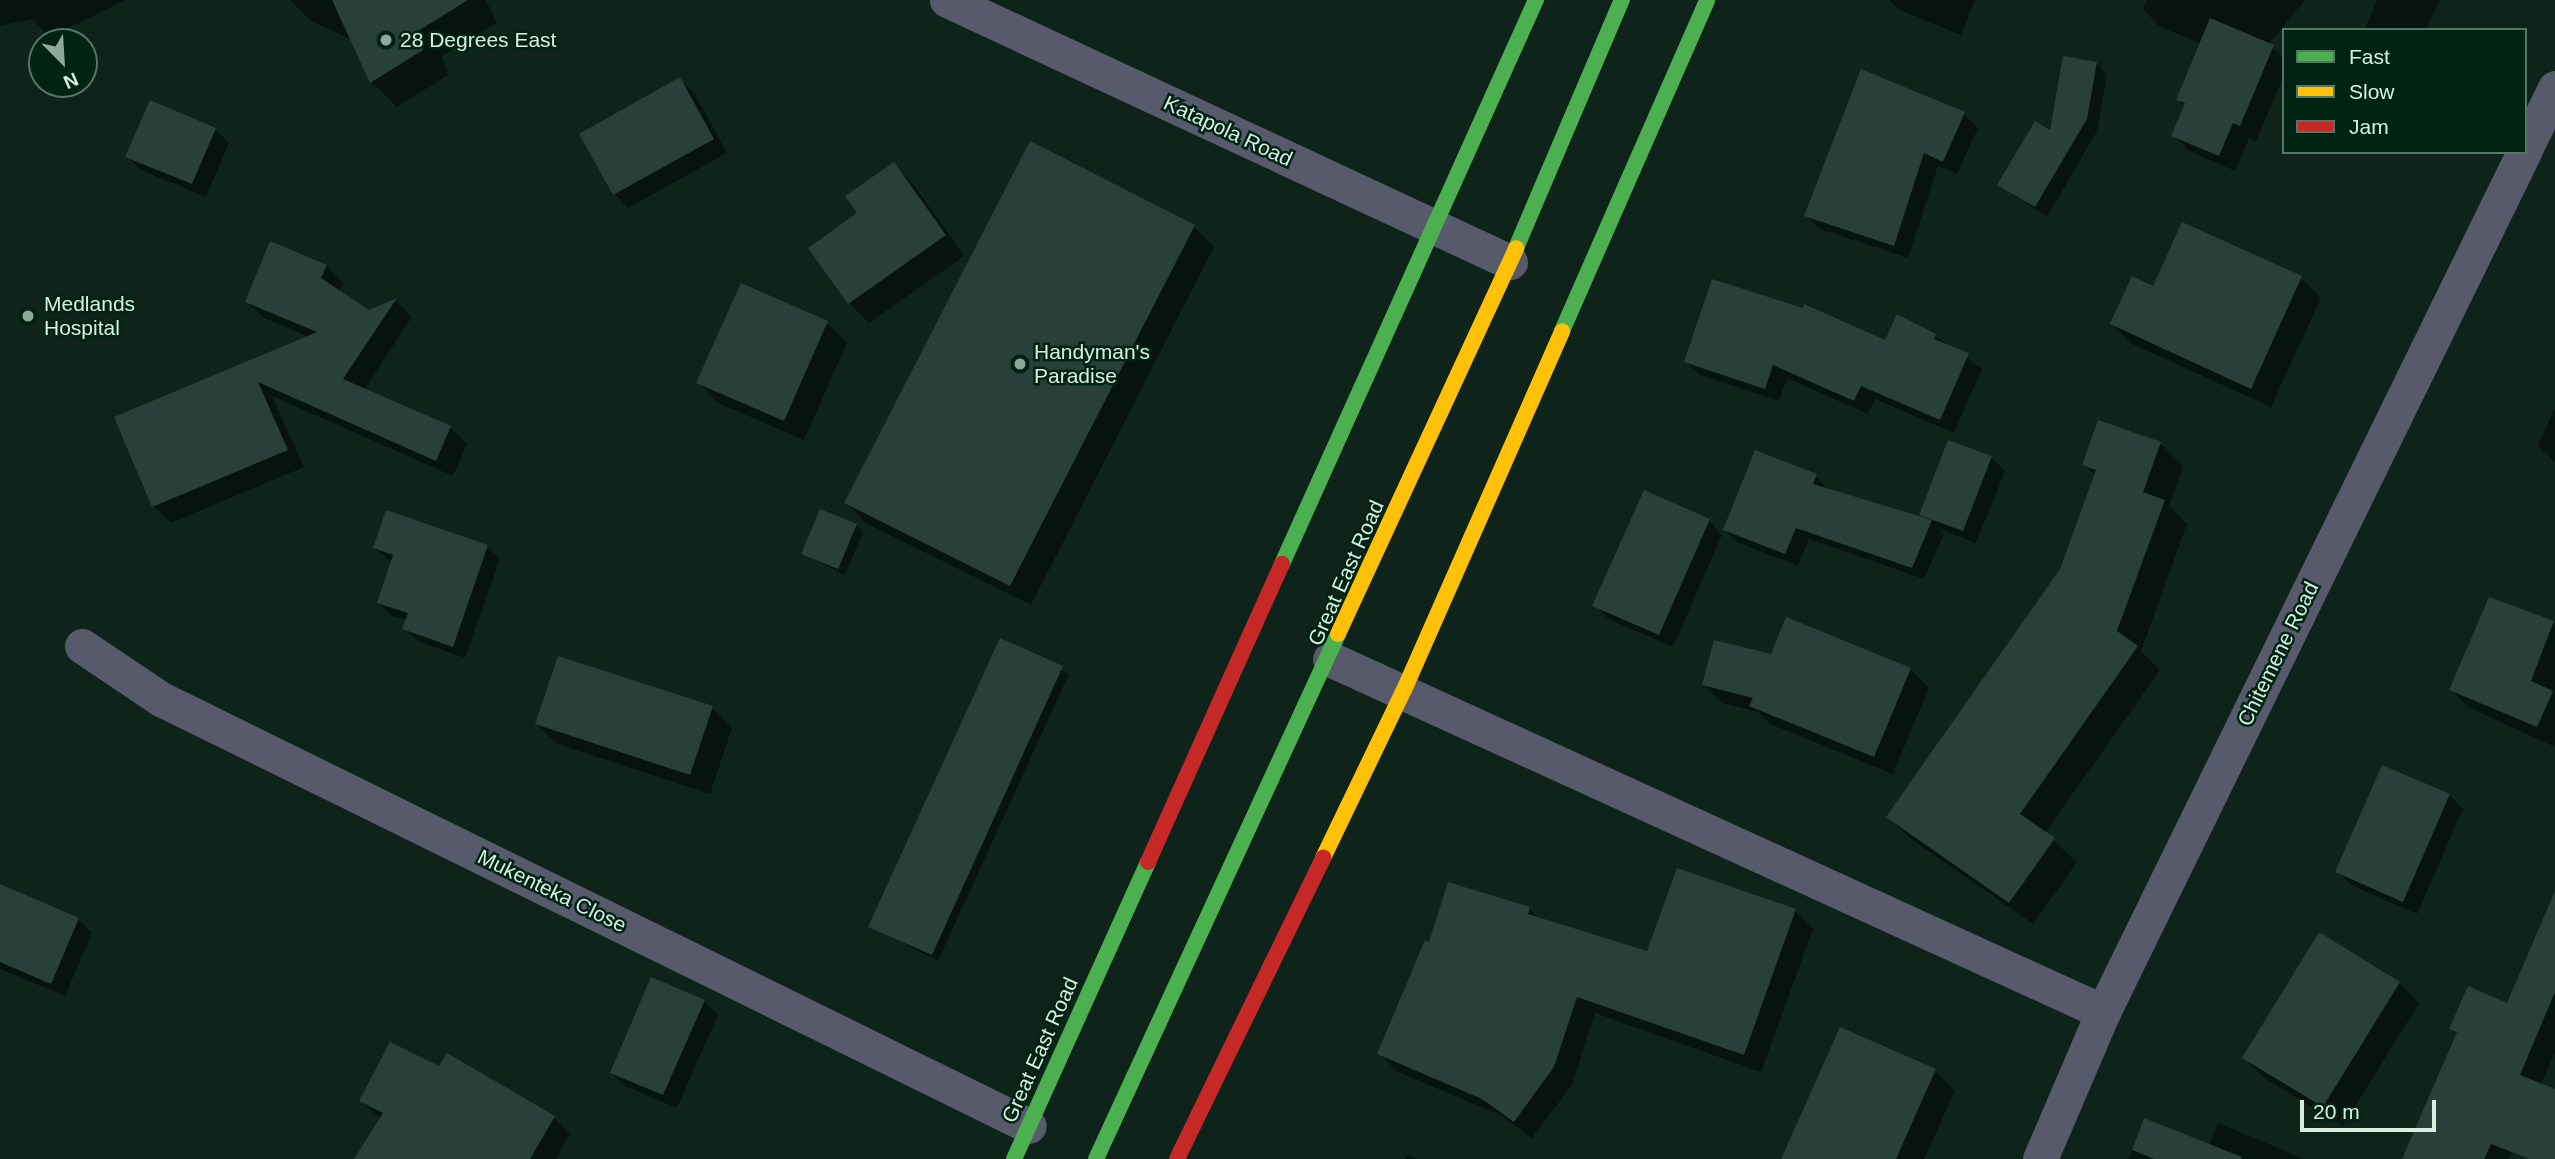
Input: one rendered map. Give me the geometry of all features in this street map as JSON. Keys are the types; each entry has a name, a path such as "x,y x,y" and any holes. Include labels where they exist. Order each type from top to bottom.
{"main road":[{"name":"Great East Road","path":"1014,1159 1437,228 1536,0"},
{"name":"Great East Road","path":"1096,1159 1330,659 1510,262 1622,0"},
{"path":"1177,1159 1404,690 1707,0"}],"street":[{"name":"Katapola Road","path":"947,0 1510,262"},
{"name":"Chitemene Road","path":"2527,145 2555,88"},
{"name":"Chitemene Road","path":"2040,1159 2103,1012 2523,154"},
{"name":"Mukenteka Close","path":"82,646 161,699 1029,1126"},
{"path":"1330,659 1404,690 2103,1012"}],"building":[{"name":"28 Degrees East","path":"332,0 468,0 418,31 423,50 370,83"},
{"path":"2210,18 2274,45 2240,126 2233,123 2219,156 2171,136 2185,103 2176,100"},
{"path":"2063,56 2097,62 2087,119 2035,207 1997,185 2035,121 2050,130"},
{"path":"1861,69 1965,112 1943,162 1924,153 1894,246 1804,216"},
{"path":"680,77 714,139 613,195 579,134"},
{"path":"150,100 216,128 192,184 125,157"},
{"name":"Handyman's Paradise","path":"1030,141 1195,225 1010,586 844,503"},
{"path":"894,162 946,235 848,304 808,248 857,213 845,196"},
{"path":"2182,222 2302,276 2251,389 2110,324 2132,276 2153,286"},
{"path":"270,241 327,265 321,278 369,310 397,298 343,379 451,426 436,461 258,382 288,450 152,507 114,417 317,332 245,302"},
{"path":"1712,279 1803,308 1804,304 1885,340 1897,314 1936,334 1934,339 1969,353 1940,420 1861,386 1854,401 1773,365 1765,389 1684,362"},
{"path":"741,283 828,321 784,421 696,383"},
{"path":"2098,420 2161,442 2143,492 2165,500 2117,631 2138,646 2020,814 2055,838 2009,903 1886,817 2060,569 2096,470 2082,465"},
{"path":"1948,440 1992,456 1963,531 1919,515"},
{"path":"1755,450 1817,474 1813,484 1932,520 1912,568 1796,528 1785,554 1723,530"},
{"path":"1644,490 1710,519 1659,635 1592,606"},
{"path":"820,509 857,524 838,569 801,554"},
{"path":"386,510 488,545 453,647 402,629 408,613 377,603 393,555 373,548"},
{"path":"2489,597 2554,621 2531,681 2553,691 2537,727 2449,690"},
{"path":"1786,617 1911,668 1874,757 1749,706 1753,698 1702,685 1714,640 1771,654"},
{"path":"1000,638 1063,666 932,955 868,927"},
{"path":"558,656 713,706 690,775 535,724"},
{"path":"2382,765 2450,794 2403,902 2335,872"},
{"path":"1677,868 1796,909 1744,1055 1577,997 1554,1067 1514,1122 1482,1099 1377,1054 1425,940 1429,942 1448,882 1530,907 1528,914 1647,951"},
{"path":"0,884 79,918 51,984 0,962"},
{"path":"2555,891 2555,992 2520,1075 2555,1089 2555,1159 2530,1159 2491,1144 2484,1159 2402,1159 2457,1032 2449,1029 2468,986 2507,1003"},
{"path":"2319,932 2400,982 2323,1107 2242,1058"},
{"path":"651,977 705,1000 663,1095 610,1073"},
{"path":"1840,1027 1936,1069 1896,1159 1781,1159"},
{"path":"390,1042 439,1066 447,1053 555,1116 530,1159 354,1159 383,1113 359,1101"},
{"path":"2144,1118 2242,1157 2154,1159 2132,1150"}],"traffic: fast":[{"path":"1282,564 1536,0"},
{"path":"1516,248 1622,0"},
{"path":"1562,331 1707,0"},
{"path":"1096,1159 1338,634"},
{"path":"1014,1159 1148,862"}],"traffic: slow":[{"path":"1338,634 1516,248"},
{"path":"1323,858 1404,690 1562,331"}],"traffic: jam":[{"path":"1148,862 1282,564"},
{"path":"1177,1159 1323,858"}],"place":[{"name":"28 Degrees East","path":"386,40"},
{"name":"Medlands Hospital","path":"28,316"},
{"name":"Handyman's Paradise","path":"1020,364"}]}
